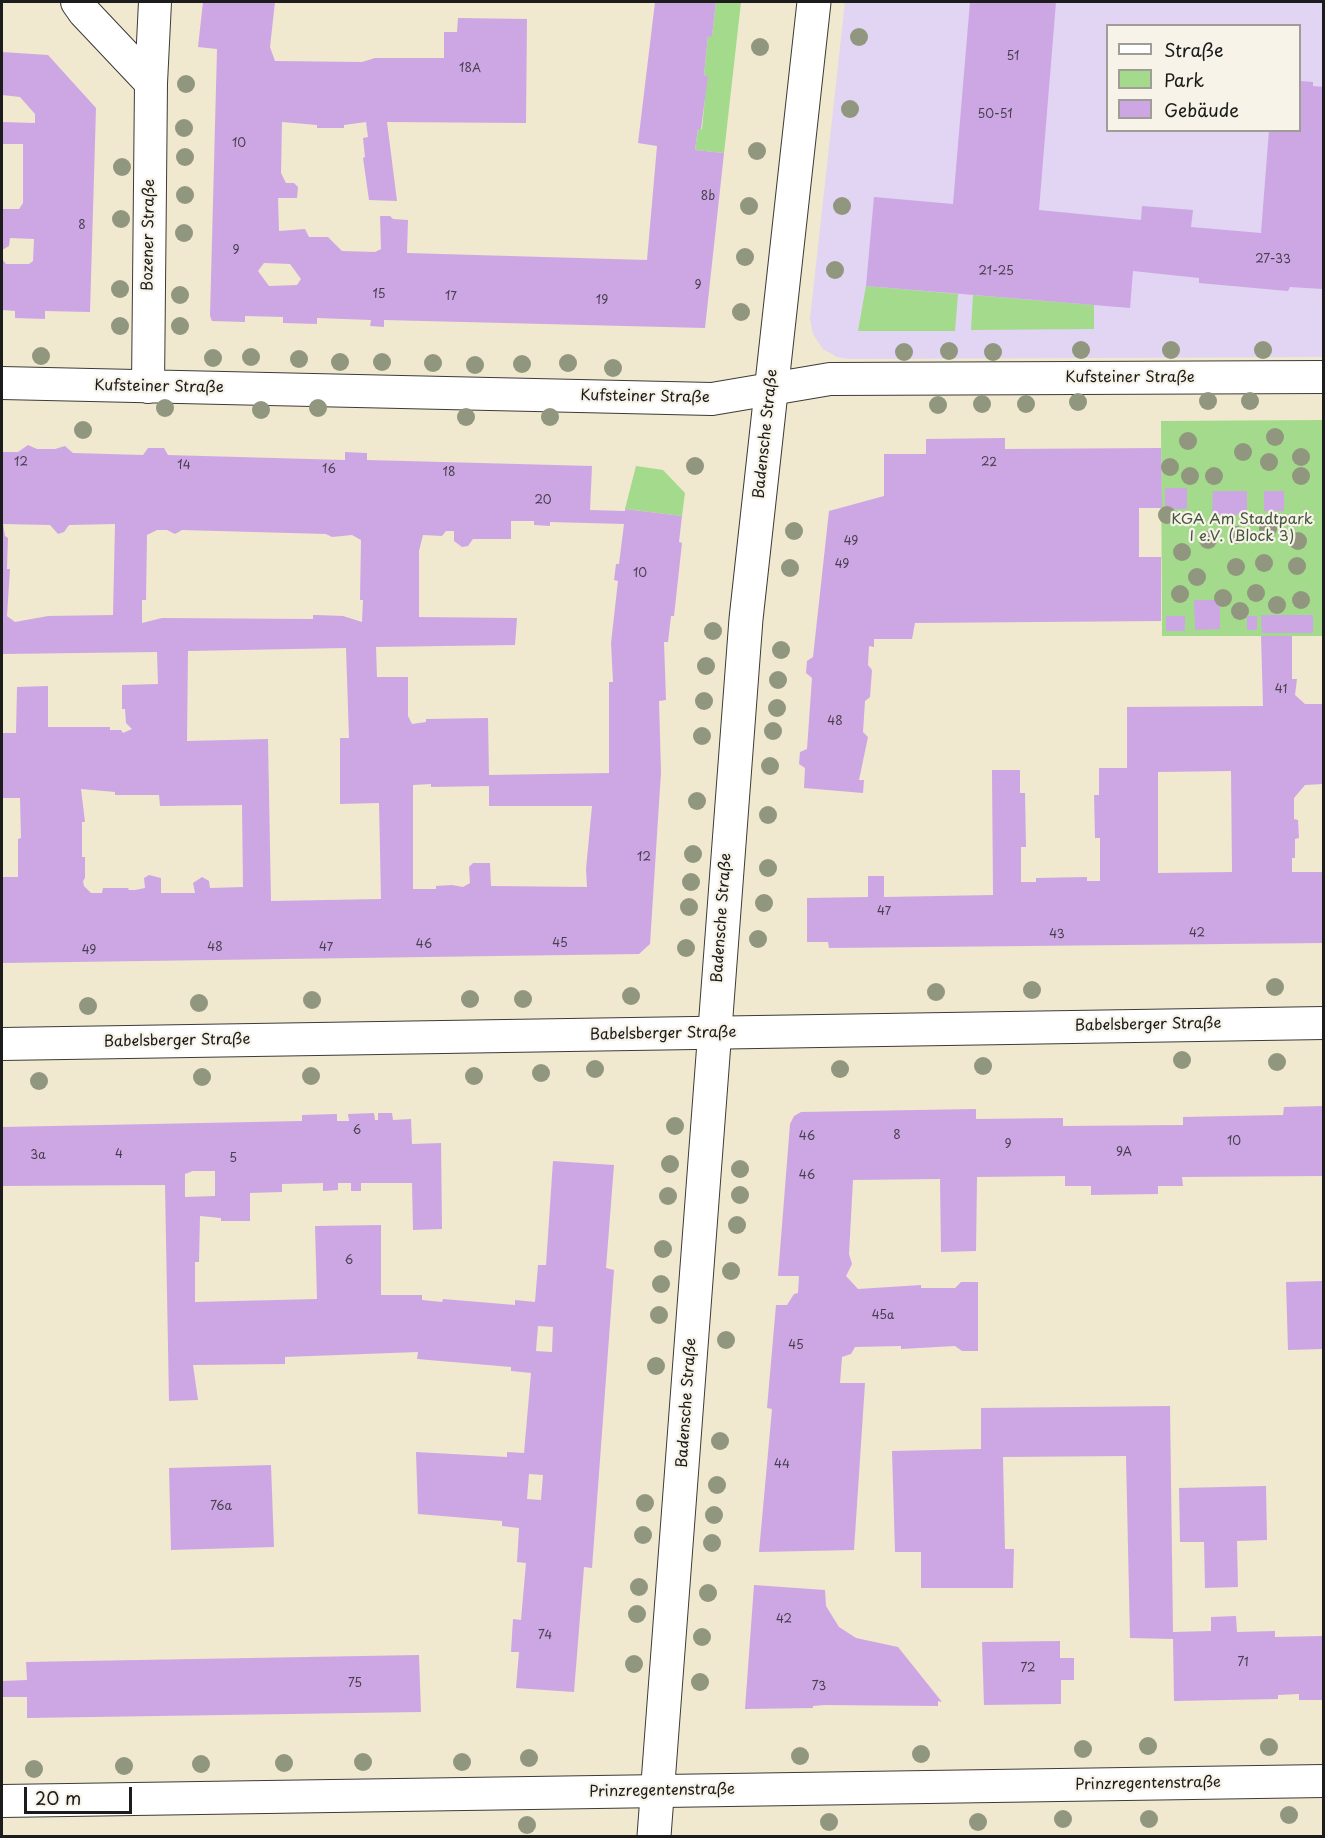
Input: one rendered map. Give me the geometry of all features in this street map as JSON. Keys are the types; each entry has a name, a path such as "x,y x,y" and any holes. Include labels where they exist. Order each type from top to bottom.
{"street":[{"path":"77,2 151,82"},
{"name":"Bozener Straße","path":"148,387 151,82 155,2"},
{"name":"Badensche Straße","path":"654,1836 746,620 814,2"},
{"name":"Kufsteiner Straße","path":"2,383 712,399 830,379 1323,377"},
{"name":"Babelsberger Straße","path":"2,1044 1323,1023"},
{"name":"Prinzregentenstraße","path":"2,1801 1323,1781"}],"shaded area":[{"path":"845,2 1323,2 1323,357 850,359 837,357 823,349 813,334 810,319"}],"green space":[{"path":"716,2 741,2 724,153 695,150 698,129 702,129 708,36 712,36"},
{"path":"866,286 958,294 955,331 858,331"},
{"path":"973,295 1094,305 1094,329 971,330"},
{"name":"KGA Am Stadtpark I e.V. (Block 3)","path":"1323,420 1323,636 1162,636 1161,421"},
{"path":"636,466 663,470 685,493 682,516 625,509"}],"building":[{"path":"203,2 275,2 270,47 275,61 362,62 375,58 444,58 444,32 457,32 458,18 527,19 526,123 387,122 397,201 369,200 363,158 365,157 363,138 368,137 366,122 344,125 344,128 317,128 317,125 282,122 281,173 286,183 294,183 298,187 297,198 278,198 279,231 305,229 309,237 328,237 342,251 375,252 381,249 380,216 390,216 393,219 408,220 407,253 647,260 657,146 638,143 655,2 716,2 712,37 708,36 704,75 708,76 701,129 698,129 695,150 724,153 705,328 384,320 384,327 370,326 371,320 317,318 317,324 283,323 283,317 245,316 245,322 212,321 210,316 217,49 198,47","holes":["264,263 290,264 301,279 297,285 269,286 258,271"]},
{"path":"970,2 1056,2 1039,210 1141,220 1142,206 1193,210 1191,227 1261,233 1269,132 1301,132 1301,81 1313,82 1313,86 1323,87 1323,289 1290,287 1288,291 1199,283 1199,278 1133,271 1130,308 866,286 874,197 953,204"},
{"path":"2,52 48,55 96,108 90,312 45,311 45,319 15,318 15,311 2,310 2,259 6,264 29,264 33,261 34,239 10,238 9,246 2,250 2,209 19,209 23,203 23,144 2,144 2,122 35,123 35,114 20,97 2,95"},
{"path":"1005,438 1005,449 1161,448 1162,508 1139,508 1139,557 1161,557 1161,621 915,623 912,639 874,639 874,647 869,646 868,665 872,670 870,697 865,701 863,732 868,737 859,780 864,780 863,793 804,788 805,768 799,764 800,752 807,749 812,678 806,673 807,661 813,657 829,511 884,496 884,454 926,454 926,439"},
{"path":"28,445 37,449 55,449 65,446 73,453 143,455 148,448 164,448 168,455 345,460 345,452 367,453 367,460 592,466 590,510 625,511 625,509 682,516 679,542 682,543 674,616 671,616 668,642 664,642 666,700 659,701 661,772 650,944 639,954 2,963 2,877 18,877 18,839 21,838 20,798 2,798 2,733 16,733 17,687 48,686 48,727 110,727 110,730 121,730 123,733 132,729 126,723 125,709 122,709 122,685 158,684 157,652 2,654 2,452 18,452","holes":["511,521 534,521 534,525 550,526 550,522 624,524 619,564 616,564 614,580 618,581 611,643 613,682 609,682 609,773 489,775 488,718 426,719 426,722 412,724 408,716 408,677 377,677 376,647 515,645 517,618 419,617 419,551 423,535 442,536 446,531 454,531 454,541 462,547 468,546 473,539 511,539","3,524 50,525 58,534 64,532 69,525 115,524 113,615 48,616 15,622 7,616 10,569 7,569 8,538 5,536","157,530 167,530 175,534 182,530 326,534 332,537 352,535 361,540 362,622 343,616 313,615 313,619 162,618 142,623 142,600 146,600 147,535","346,648 349,738 340,738 340,804 379,803 381,899 271,901 268,739 187,741 188,651","413,785 489,786 489,806 592,806 586,869 587,887 491,886 490,863 473,863 469,867 470,883 463,887 452,885 436,886 436,889 413,889","81,789 115,792 115,795 159,795 160,806 242,805 243,887 210,888 209,881 202,877 193,883 195,893 161,893 161,878 149,875 144,878 145,888 135,890 103,888 102,893 91,893 84,886 83,881 85,857 82,857 82,822 85,822"]},
{"path":"1165,488 1187,488 1187,509 1165,509"},
{"path":"1213,491 1247,491 1247,515 1212,514"},
{"path":"1264,491 1284,491 1284,511 1264,511"},
{"path":"1194,600 1220,600 1220,629 1195,630"},
{"path":"1261,615 1313,615 1313,633 1262,633"},
{"path":"1166,616 1185,616 1185,631 1166,631"},
{"path":"1247,616 1257,616 1257,630 1247,630"},
{"path":"1261,636 1292,636 1292,679 1297,679 1295,695 1305,704 1323,704 1323,784 1305,785 1294,798 1294,819 1298,820 1299,838 1295,839 1292,872 1323,872 1323,943 829,948 828,942 807,942 807,898 868,897 868,876 884,876 884,897 993,895 992,770 1020,770 1020,793 1025,793 1026,847 1021,847 1021,882 1036,882 1036,878 1087,877 1087,881 1100,881 1100,838 1095,838 1094,795 1099,795 1099,768 1127,768 1127,707 1263,706","holes":["1231,771 1232,872 1158,873 1158,772"]},
{"path":"1323,1106 1323,1176 1182,1177 1183,1186 1158,1186 1158,1194 1091,1195 1091,1186 1065,1186 1065,1176 977,1177 976,1251 941,1252 940,1179 853,1180 849,1254 852,1264 846,1276 858,1289 921,1285 921,1288 955,1288 961,1282 978,1282 978,1351 962,1351 955,1346 901,1349 901,1346 855,1347 851,1354 842,1357 840,1383 865,1383 854,1550 759,1552 772,1409 767,1408 776,1305 787,1305 794,1294 798,1293 799,1276 778,1276 790,1124 794,1116 801,1112 976,1109 976,1119 1063,1118 1063,1126 1183,1125 1183,1117 1283,1115 1284,1107"},
{"path":"374,1113 375,1120 378,1120 378,1113 392,1113 393,1120 411,1119 412,1144 441,1143 442,1229 413,1230 412,1183 361,1183 361,1191 351,1191 351,1183 338,1183 338,1190 323,1191 323,1183 282,1184 282,1192 250,1193 250,1221 221,1221 221,1218 200,1216 199,1262 195,1262 195,1302 317,1299 315,1226 381,1225 381,1295 422,1295 422,1300 442,1302 443,1299 515,1305 515,1300 535,1302 538,1265 546,1265 553,1161 614,1165 606,1268 614,1270 592,1568 584,1567 574,1692 516,1688 519,1652 511,1652 513,1619 521,1620 526,1563 517,1562 519,1528 502,1526 502,1521 418,1514 416,1452 507,1457 507,1452 524,1453 531,1373 511,1371 511,1367 417,1359 418,1352 285,1357 285,1364 193,1365 198,1400 169,1401 165,1185 2,1186 2,1127 302,1121 302,1115 337,1114 337,1121 349,1121 348,1114","holes":["193,1171 215,1171 215,1196 185,1197 185,1174","538,1326 553,1327 552,1352 536,1351","529,1474 543,1475 541,1500 527,1499"]},
{"path":"1323,1281 1323,1349 1288,1350 1286,1282"},
{"path":"1170,1406 1173,1632 1211,1631 1211,1617 1236,1616 1237,1632 1275,1631 1275,1637 1323,1636 1323,1700 1299,1700 1299,1694 1278,1695 1278,1699 1174,1701 1173,1639 1130,1638 1126,1456 1003,1457 1005,1549 1014,1549 1013,1588 921,1588 921,1552 895,1552 892,1451 981,1449 981,1408"},
{"path":"271,1465 274,1547 171,1550 169,1468"},
{"path":"1266,1486 1267,1540 1237,1541 1238,1587 1205,1588 1204,1542 1180,1542 1179,1488"},
{"path":"754,1585 825,1590 826,1606 839,1627 856,1638 898,1647 942,1702 938,1701 938,1706 825,1705 813,1706 813,1708 745,1709"},
{"path":"1060,1641 1060,1658 1074,1658 1074,1680 1061,1680 1061,1704 984,1705 982,1642"},
{"path":"419,1655 421,1712 27,1718 27,1697 2,1697 2,1681 27,1680 26,1662"}]}
